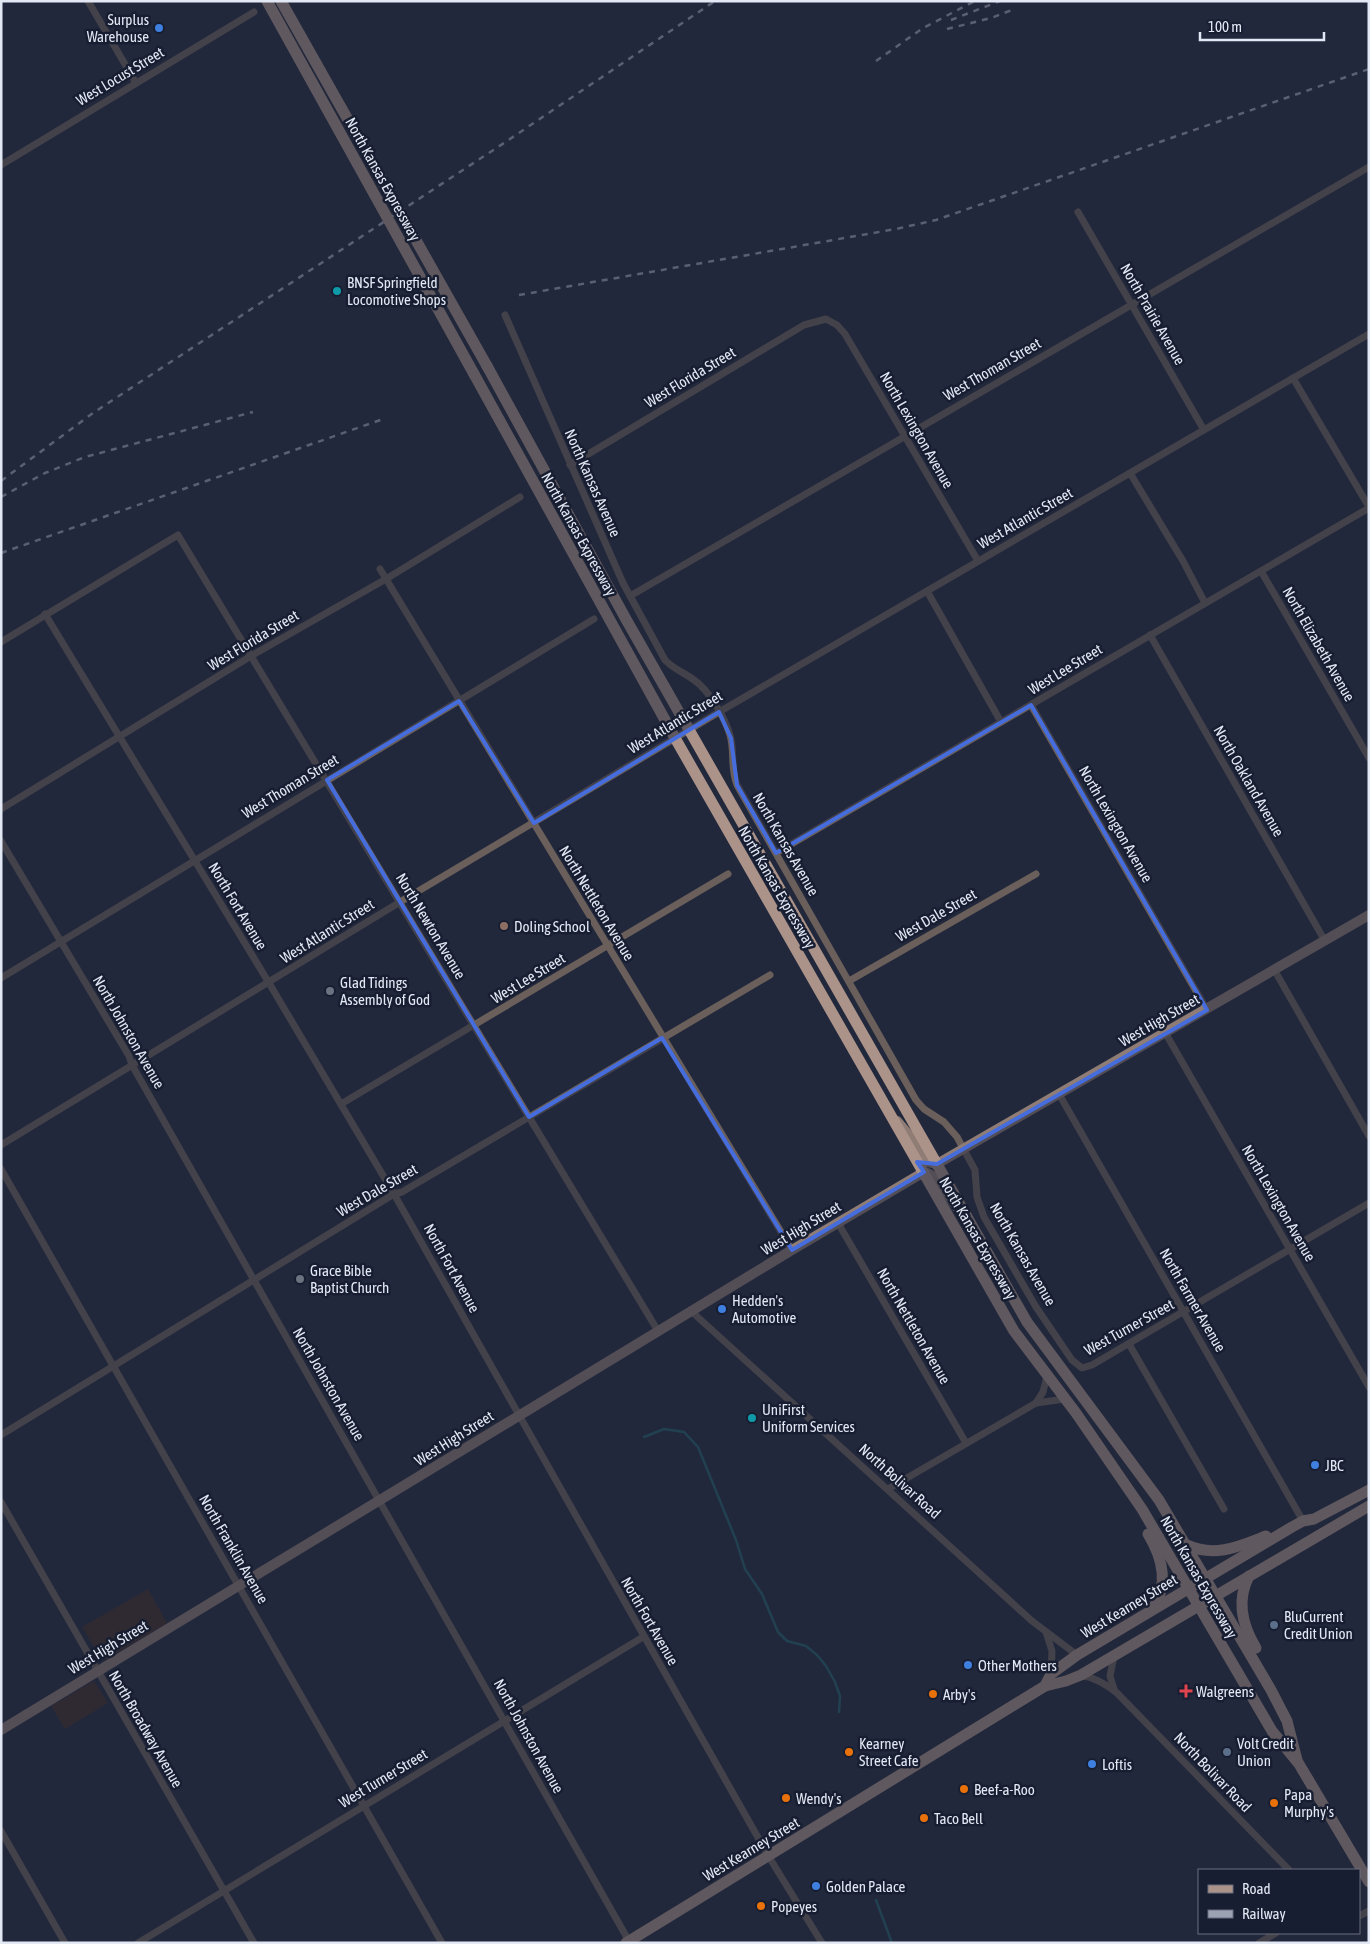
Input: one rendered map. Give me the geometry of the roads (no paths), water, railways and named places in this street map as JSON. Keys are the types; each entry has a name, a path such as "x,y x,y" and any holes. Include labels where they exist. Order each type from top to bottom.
{"main road":[{"name":"North Kansas Expressway","path":"267,1 675,738 1014,1331 1110,1461 1142,1509 1272,1731 1298,1764 1369,1882"},
{"name":"North Kansas Expressway","path":"281,1 486,366 626,621 1027,1322 1159,1500 1187,1545 1287,1720 1298,1764"},
{"path":"1110,1461 1127,1499 1158,1554 1162,1588 1161,1596 1154,1608"},
{"name":"West Kearney Street","path":"1045,1686 1051,1674 1077,1655 1154,1608 1292,1527 1303,1521 1314,1519 1369,1490"},
{"name":"West Kearney Street","path":"628,1942 1045,1686 1081,1675 1369,1506"},
{"path":"1346,1519 1369,1516"},
{"path":"1187,1545 1198,1550 1211,1552 1231,1549 1292,1527"},
{"path":"1249,1576 1242,1589 1244,1621 1250,1638 1278,1687 1287,1720"}],"street":[{"path":"88,1 136,83"},
{"name":"West Locust Street","path":"1,165 254,12"},
{"name":"West Thoman Street","path":"630,596 1369,167"},
{"name":"North Prairie Avenue","path":"1078,212 1204,430"},
{"name":"North Kansas Avenue","path":"504,315 630,596 665,660 700,684 718,712 731,738 732,770 737,785 916,1100 924,1109 950,1128 964,1149 977,1178 977,1197 984,1217 1036,1307 1072,1360 1082,1368"},
{"name":"North Lexington Avenue","path":"826,319 837,325 845,334 978,561"},
{"name":"West Florida Street","path":"570,465 804,325 826,319"},
{"name":"West Atlantic Street","path":"2,1144 400,902 718,712 1369,334"},
{"path":"1293,378 1369,507"},
{"path":"1130,473 1183,561 1205,603"},
{"name":"West Florida Street","path":"1,810 251,656 386,579 520,497"},
{"name":"West Lee Street","path":"776,853 1369,507"},
{"name":"North Newton Avenue","path":"45,614 178,535 658,1332"},
{"name":"North Nettleton Avenue","path":"380,569 792,1250"},
{"name":"North Elizabeth Avenue","path":"1261,571 1369,758"},
{"path":"927,591 1001,722"},
{"path":"1,642 45,614"},
{"name":"North Fort Avenue","path":"45,614 269,983 394,1194 643,1637 769,1857 822,1943"},
{"name":"West Thoman Street","path":"1,978 594,619"},
{"name":"North Oakland Avenue","path":"1150,634 1325,941"},
{"name":"North Lexington Avenue","path":"1031,704 1207,1010"},
{"name":"North Johnston Avenue","path":"1,841 129,1056 132,1065 505,1720 628,1942"},
{"name":"West Lee Street","path":"341,1104 728,874"},
{"name":"West Dale Street","path":"849,981 1036,874"},
{"name":"West High Street","path":"938,1164 1369,915"},
{"path":"1275,971 1369,1136"},
{"name":"West Dale Street","path":"1,1434 394,1194 402,1192 770,975"},
{"name":"North Lexington Avenue","path":"1166,1034 1369,1387"},
{"name":"North Farmer Avenue","path":"1059,1094 1303,1521"},
{"path":"891,1115 928,1162 938,1164"},
{"name":"North Franklin Avenue","path":"1,1169 442,1943"},
{"path":"924,1172 935,1178 956,1207 971,1222"},
{"name":"West High Street","path":"1,1730 838,1222 924,1172"},
{"name":"West Turner Street","path":"1082,1368 1092,1365 1129,1344 1369,1203"},
{"name":"North Nettleton Avenue","path":"838,1222 966,1443"},
{"name":"North Bolivar Road","path":"691,1312 1046,1632 1077,1655"},
{"path":"1129,1344 1224,1509"},
{"path":"1036,1403 1043,1392 1047,1376"},
{"path":"888,1489 1036,1403 1065,1400"},
{"name":"North Broadway Avenue","path":"1,1502 254,1943"},
{"path":"1046,1632 1052,1651 1051,1674"},
{"name":"West Turner Street","path":"138,1943 643,1637"},
{"path":"1114,1655 1110,1676 1117,1694"},
{"name":"North Bolivar Road","path":"1081,1675 1092,1677 1117,1694 1288,1869"},
{"path":"1,1831 65,1943"},
{"path":"1259,1943 1274,1934"}],"waterway":[{"path":"644,1437 664,1429 684,1432 698,1447 736,1540 745,1569 762,1594 778,1632 787,1641 806,1646 826,1666 840,1696 839,1712"},
{"path":"876,1900 892,1943"}],"railway":[{"path":"1,481 93,413 504,143 715,1"},
{"path":"876,61 923,28 975,1"},
{"path":"951,20 1000,1"},
{"path":"947,29 991,18 1012,10"},
{"path":"519,295 896,229 936,220 1369,69"},
{"path":"1,497 45,473 85,457 253,412"},
{"path":"1,553 386,418"}],"place":[{"name":"Surplus Warehouse","path":"159,28"},
{"name":"BNSF Springfield Locomotive Shops","path":"337,291"},
{"name":"Doling School","path":"504,926"},
{"name":"Glad Tidings Assembly of God","path":"330,991"},
{"name":"Grace Bible Baptist Church","path":"300,1279"},
{"name":"Hedden's Automotive","path":"722,1309"},
{"name":"UniFirst Uniform Services","path":"752,1418"},
{"name":"JBC","path":"1315,1465"},
{"name":"BluCurrent Credit Union","path":"1274,1625"},
{"name":"Other Mothers","path":"968,1665"},
{"name":"Walgreens","path":"1186,1691"},
{"name":"Arby's","path":"933,1694"},
{"name":"Kearney Street Cafe","path":"849,1752"},
{"name":"Volt Credit Union","path":"1227,1752"},
{"name":"Loftis","path":"1092,1764"},
{"name":"Beef-a-Roo","path":"964,1789"},
{"name":"Wendy's","path":"786,1798"},
{"name":"Papa Murphy's","path":"1274,1803"},
{"name":"Taco Bell","path":"924,1818"},
{"name":"Golden Palace","path":"816,1886"},
{"name":"Popeyes","path":"761,1906"}]}
